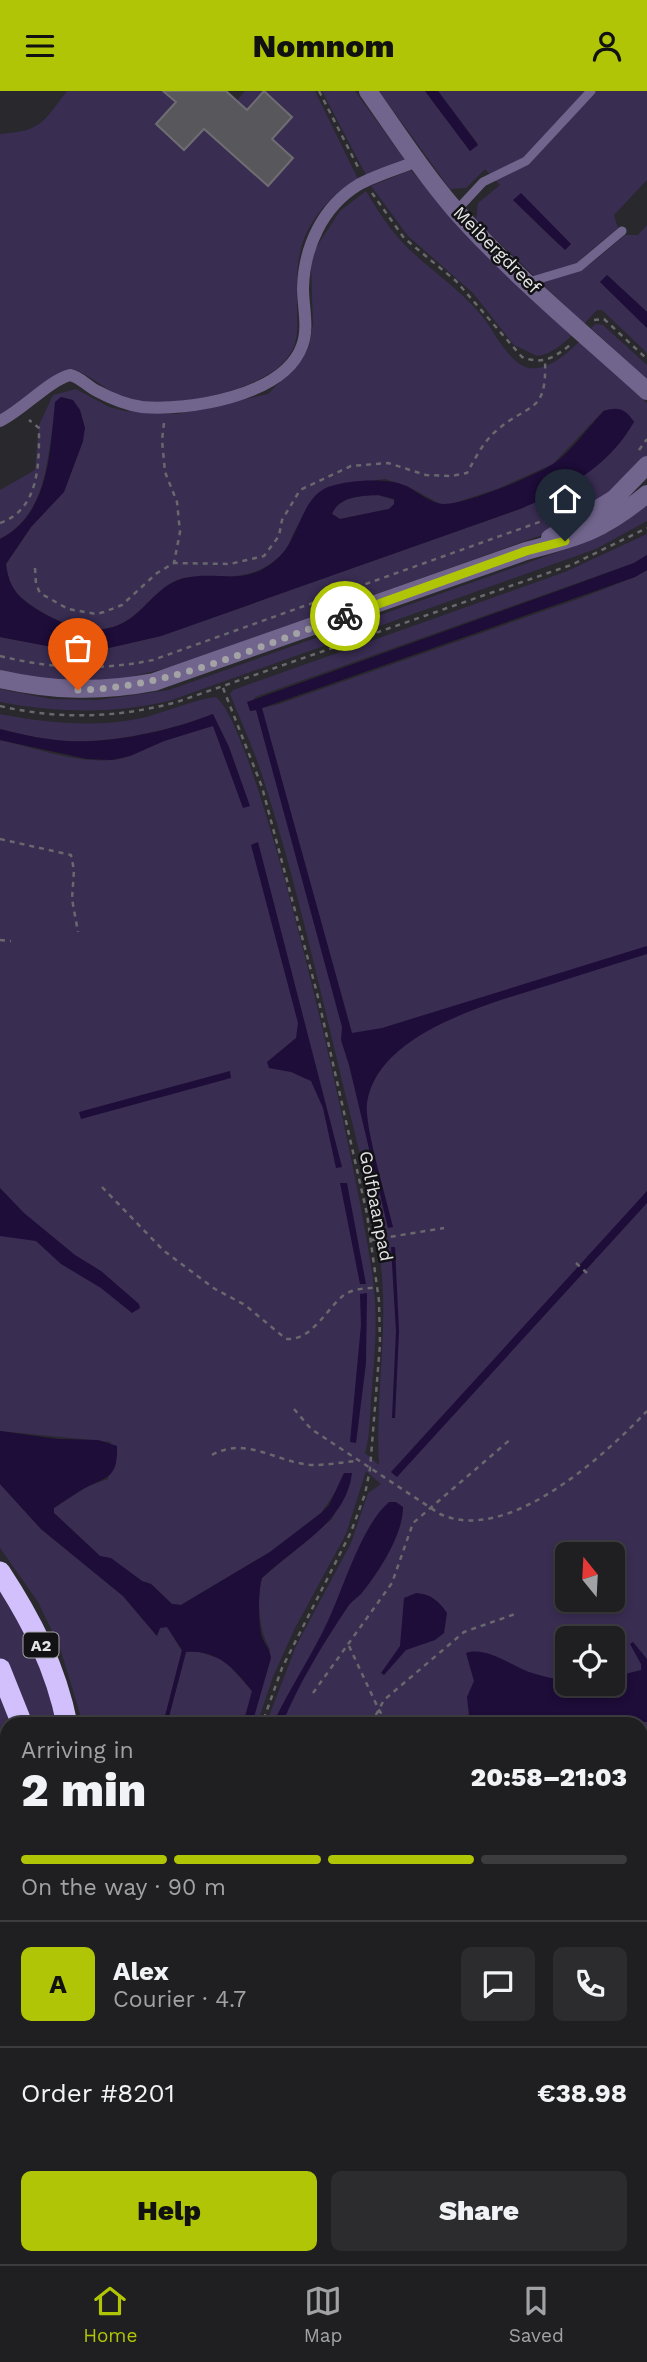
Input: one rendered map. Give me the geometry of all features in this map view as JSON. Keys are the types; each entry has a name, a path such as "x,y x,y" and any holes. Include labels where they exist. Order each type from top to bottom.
{"highway":[{"name":"A2","path":"0,1573 23,1608 44,1649 62,1697 65,1717"},
{"path":"0,1669 19,1717"}],"street":[{"name":"Meibergdreef","path":"368,91 456,211 647,390"},
{"path":"0,421 19,411 54,383 70,375 97,391 130,405 166,407 200,404 246,392 270,381 289,366 302,347 305,331 303,289 306,252 318,228 336,203 364,182 417,161"},
{"path":"526,551 578,523 614,499 641,460"},
{"path":"0,678 35,687 78,690 113,689 154,682 526,551 584,535 613,522 647,495"}],"lane":[{"path":"456,211 483,182 526,161 591,91"},
{"path":"529,282 579,267 622,231"}],"path":[{"path":"319,91 352,152 364,182 404,238 456,281 522,357 544,361 556,357 573,343"},
{"path":"35,568 36,584 40,593 68,610 96,614 122,605 157,573 174,563 230,564 264,556 279,536 282,520 299,490 351,466 388,463 426,475 451,476 467,473 494,432 531,411 538,401 545,389 544,361"},
{"path":"166,407 162,440 165,472 177,502 180,532 174,563"},
{"path":"0,523 18,510 31,494 40,471 39,429 19,411"},
{"path":"641,460 647,439"},
{"path":"0,656 43,666 69,668 125,666 153,660 551,517"},
{"path":"0,706 84,717 118,715 155,708 223,688 571,565 647,528"},
{"name":"Golfbaanpad","path":"223,688 253,760 271,819 323,1018 371,1240 380,1344 370,1469 365,1494 351,1532 286,1658 265,1717"},
{"path":"0,839 63,851 71,855 74,870 72,899 78,932"},
{"path":"0,940 10,941"},
{"path":"102,1187 163,1250 215,1289 244,1305 286,1339 303,1335 345,1295 355,1290 377,1287"},
{"path":"371,1240 444,1228"},
{"path":"576,1263 587,1273"},
{"path":"294,1409 310,1429 430,1507 456,1521 475,1522 505,1514 581,1472 647,1411"},
{"path":"313,1693 392,1583 413,1523 512,1438"},
{"path":"212,1455 220,1450 253,1448 292,1462 313,1465 358,1461"},
{"path":"375,1717 384,1700 464,1632 518,1613"},
{"path":"348,1644 384,1717"}],"shaded area":[{"path":"67,91 163,91 176,102 156,124 184,150 204,129 268,186 293,158 272,139 264,91 315,91 358,179 339,192 321,210 303,242 298,266 296,339 288,357 275,370 237,389 214,395 190,400 146,402 128,400 81,372 68,369 0,416 0,134 25,130 40,123"},
{"path":"245,91 264,91 244,113 234,104"},
{"path":"322,91 355,91 405,160 366,175"},
{"path":"379,91 425,91 470,151 478,144 438,91 647,91 647,180 614,215 618,228 582,258 589,265 625,235 638,235 647,225 647,312 607,275 600,282 647,328 647,353 602,310 597,310 584,324 476,220 478,203 500,185 485,169 466,188 450,189","holes":["513,200 544,217 571,244 559,245"]},
{"path":"425,91 438,91 478,145 470,151"},
{"path":"411,170 456,223 573,334 552,351 537,356 514,345 473,293 408,236 371,186"},
{"path":"366,191 400,240 477,310 504,349 516,361 529,368 544,367 580,341 647,403 647,461 604,500 542,535 171,667 122,679 70,682 0,671 0,637 47,646 100,650 161,636 520,509 584,475 599,464 624,437 634,421 604,410 553,464 497,489 454,503 442,505 407,486 385,479 328,487 298,525 285,550 271,563 255,572 237,576 192,577 175,581 132,617 110,628 87,629 64,623 22,598 10,581 6,564 31,527 64,491 83,441 53,423 45,473 35,504 15,529 0,539 0,490 35,470 39,425 53,395 76,389 109,407 125,411 177,414 268,394 302,360 309,346 313,324 311,267 315,249 340,211"},
{"path":"521,193 571,244 565,250 513,200"},
{"path":"607,275 647,312 647,328 600,282"},
{"path":"596,324 603,325 647,365 647,380 591,328"},
{"path":"61,397 73,400 80,410 85,428 83,441 64,492 31,527 6,564 13,587 27,603 63,623 97,630 109,628 131,618 162,589 185,578 245,575 268,566 280,556 292,539 312,500 328,487 356,481 388,481 406,486 434,502 454,503 499,489 553,464 604,411 621,410 634,422 611,452 584,475 570,485 520,509 161,636 100,650 47,646 0,637 0,539 17,528 38,497 49,460 55,402","holes":["378,495 394,499 394,504 389,509 340,519 332,514 335,508 351,498"]},
{"path":"378,495 394,500 395,504 389,509 340,519 332,514 345,500"},
{"path":"647,506 647,521 596,549 169,701 85,711 0,702 0,689 51,699 98,700 169,690 572,547 609,532"},
{"path":"647,534 647,555 634,563 255,697 250,711 279,704 581,598 647,570 647,1717 269,1717 296,1646 351,1543 368,1493 381,1484 366,1471 346,1534 294,1630 273,1677 259,1717 254,1717 270,1649 263,1634 260,1615 262,1578 332,1519 351,1481 334,1494 321,1513 270,1552 181,1605 172,1604 151,1584 142,1581 111,1559 100,1556 54,1513 54,1508 86,1487 108,1479 111,1442 0,1431 0,740 70,757 112,760 190,733 213,714 174,727 132,736 68,741 0,729 0,714 53,722 107,723 142,718 216,697 236,729 259,793 285,879 334,1077 374,1289 376,1331 370,1427 365,1453 379,1465 378,1418 383,1300 382,1276 369,1196 284,848 259,767 230,694 233,690 565,572"},
{"path":"647,555 647,570 635,577 262,708 352,1033 382,1028 647,946 647,954 468,1012 414,1040 391,1058 375,1079 367,1103 372,1145 393,1227 388,1228 341,1040 342,1027 256,710 250,711 247,702 566,588 634,563"},
{"path":"213,714 229,747 250,806 243,808 213,726 112,760 87,759 0,740 0,729 68,741 110,740 174,727"},
{"path":"258,842 342,1167 336,1168 323,1108 311,1081 291,1072 269,1068 267,1062 296,1038 298,1023 251,845"},
{"path":"230,1071 231,1078 81,1119 79,1112"},
{"path":"340,1183 347,1183 366,1284 360,1284"},
{"path":"0,1188 24,1213 75,1255 101,1271 139,1304 140,1308 132,1313 101,1288 61,1264 36,1241 0,1236"},
{"path":"647,1191 647,1203 397,1477 391,1472"},
{"path":"391,1247 395,1247 399,1331 395,1418 392,1418 396,1331"},
{"path":"367,1293 366,1363 356,1443 350,1442 361,1325 360,1294"},
{"path":"0,1431 58,1439 98,1440 117,1446 113,1471 54,1508 54,1513 100,1556 111,1558 142,1581 151,1584 172,1604 181,1605 270,1552 321,1513 329,1505 344,1473 352,1473 348,1491 329,1520 262,1578 259,1599 260,1625 271,1658 254,1717 245,1717 252,1691 239,1675 216,1657 186,1652 169,1717 165,1717 182,1650 167,1627 160,1628 157,1636 123,1596 41,1529 0,1484"},
{"path":"0,1484 41,1529 123,1596 156,1635 160,1627 167,1627 182,1651 165,1717 81,1717 60,1648 38,1602 0,1548"},
{"path":"389,1502 396,1502 403,1507 399,1529 389,1553 330,1633 285,1717 276,1717 327,1623 361,1542"},
{"path":"0,1582 17,1606 57,1717 0,1717"},
{"path":"416,1593 434,1599 447,1613 444,1633 435,1640 406,1650 384,1675 381,1673 400,1646 404,1598"},
{"path":"633,1642 647,1659 647,1717 469,1717 467,1697 474,1681 466,1653 490,1654 529,1672 555,1678 555,1696 625,1696 625,1674 641,1670 641,1664 630,1644"},
{"path":"196,1651 224,1660 253,1692 245,1717 169,1717 186,1652"}],"building":[{"path":"163,91 226,91 247,110 264,91 292,117 272,139 293,158 268,186 204,129 184,150 156,124 176,102"}],"way so far":[{"path":"78,690 113,689 154,682 345,616"}],"route":[{"path":"345,616 526,551 565,541"}]}
